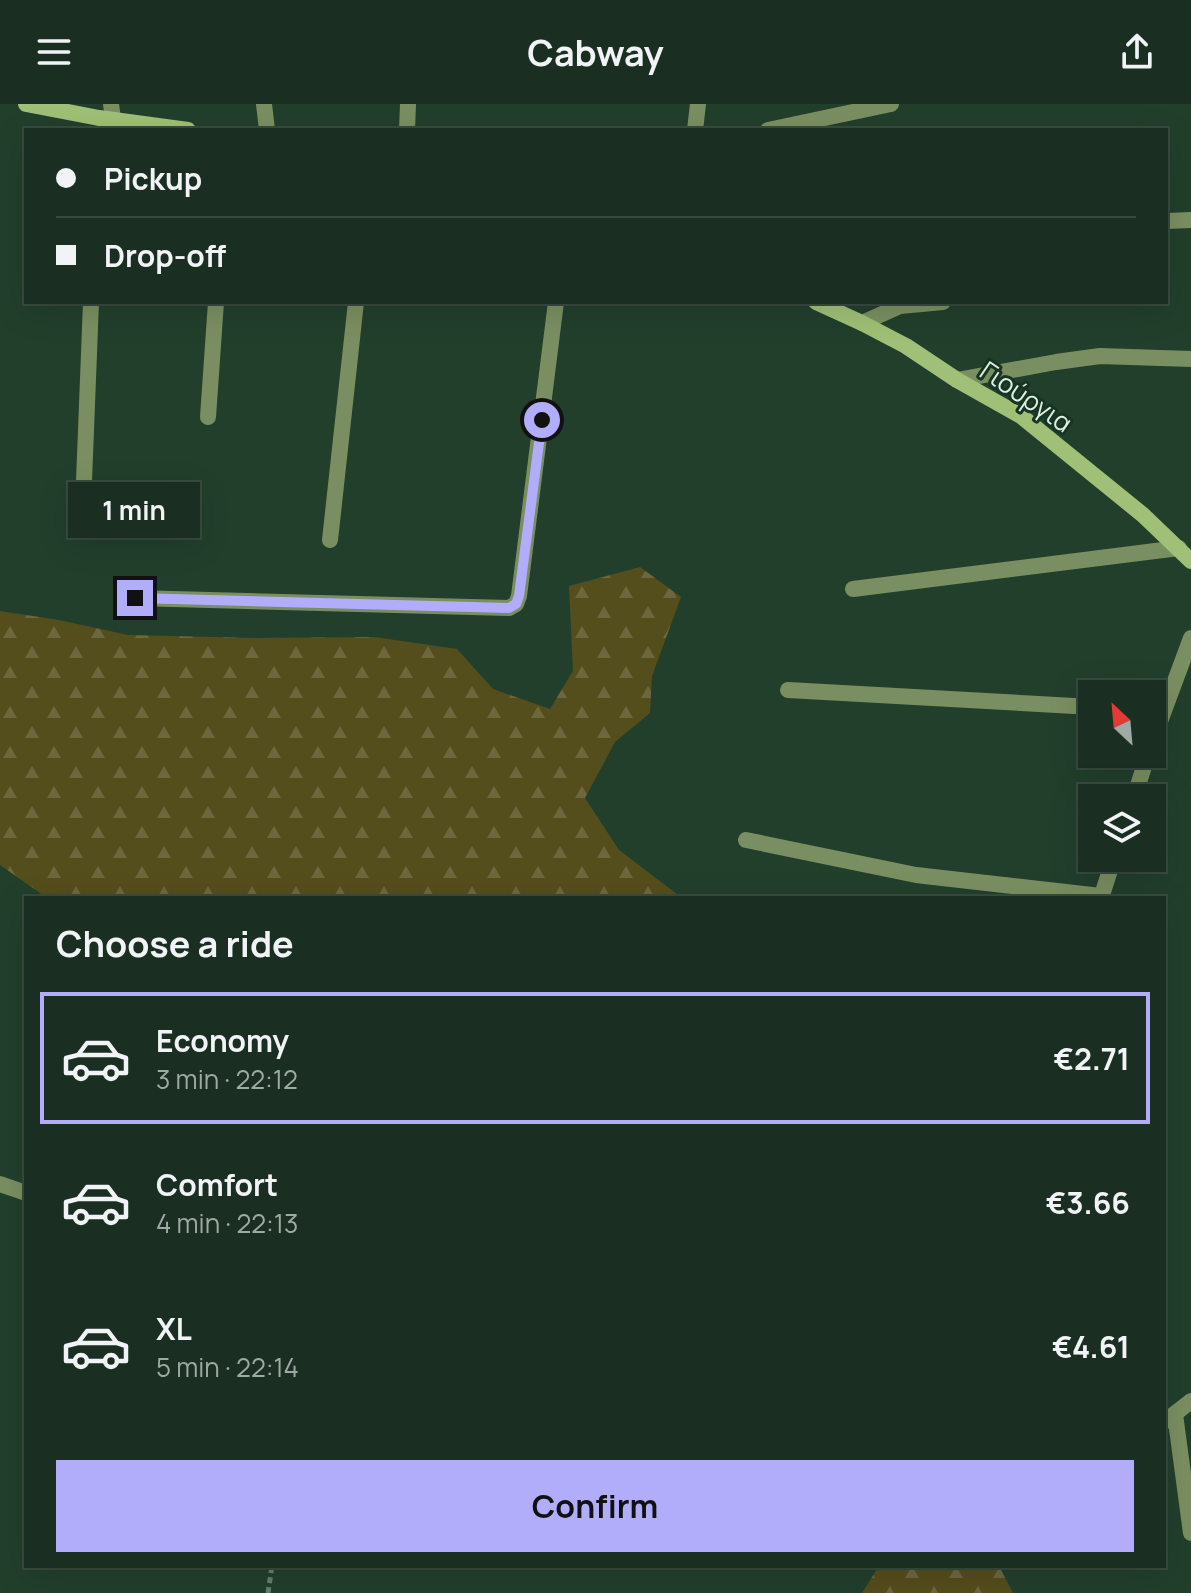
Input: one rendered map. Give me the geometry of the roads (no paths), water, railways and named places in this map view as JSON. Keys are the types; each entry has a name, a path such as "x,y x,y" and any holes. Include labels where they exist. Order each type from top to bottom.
{"street":[{"path":"26,104 174,128"},
{"path":"264,104 267,128"},
{"path":"407,128 408,104"},
{"path":"695,128 698,104"},
{"path":"777,128 891,104"},
{"path":"1168,221 1191,220"},
{"path":"84,481 91,304"},
{"path":"208,417 216,304"},
{"path":"330,540 356,304"},
{"path":"135,598 509,608 516,604 556,304"},
{"name":"Γιούργια","path":"820,304 906,346 957,380 1021,416 1143,515 1185,555"},
{"path":"862,323 900,306 922,304"},
{"path":"957,380 1100,356 1191,359"},
{"path":"853,589 1185,555"},
{"path":"1166,691 1191,638"},
{"path":"788,690 1078,706"},
{"path":"746,840 916,875 1093,896"},
{"path":"1101,896 1109,872"},
{"path":"0,1184 24,1192"},
{"path":"1191,1401 1169,1418 1191,1533"}]}
